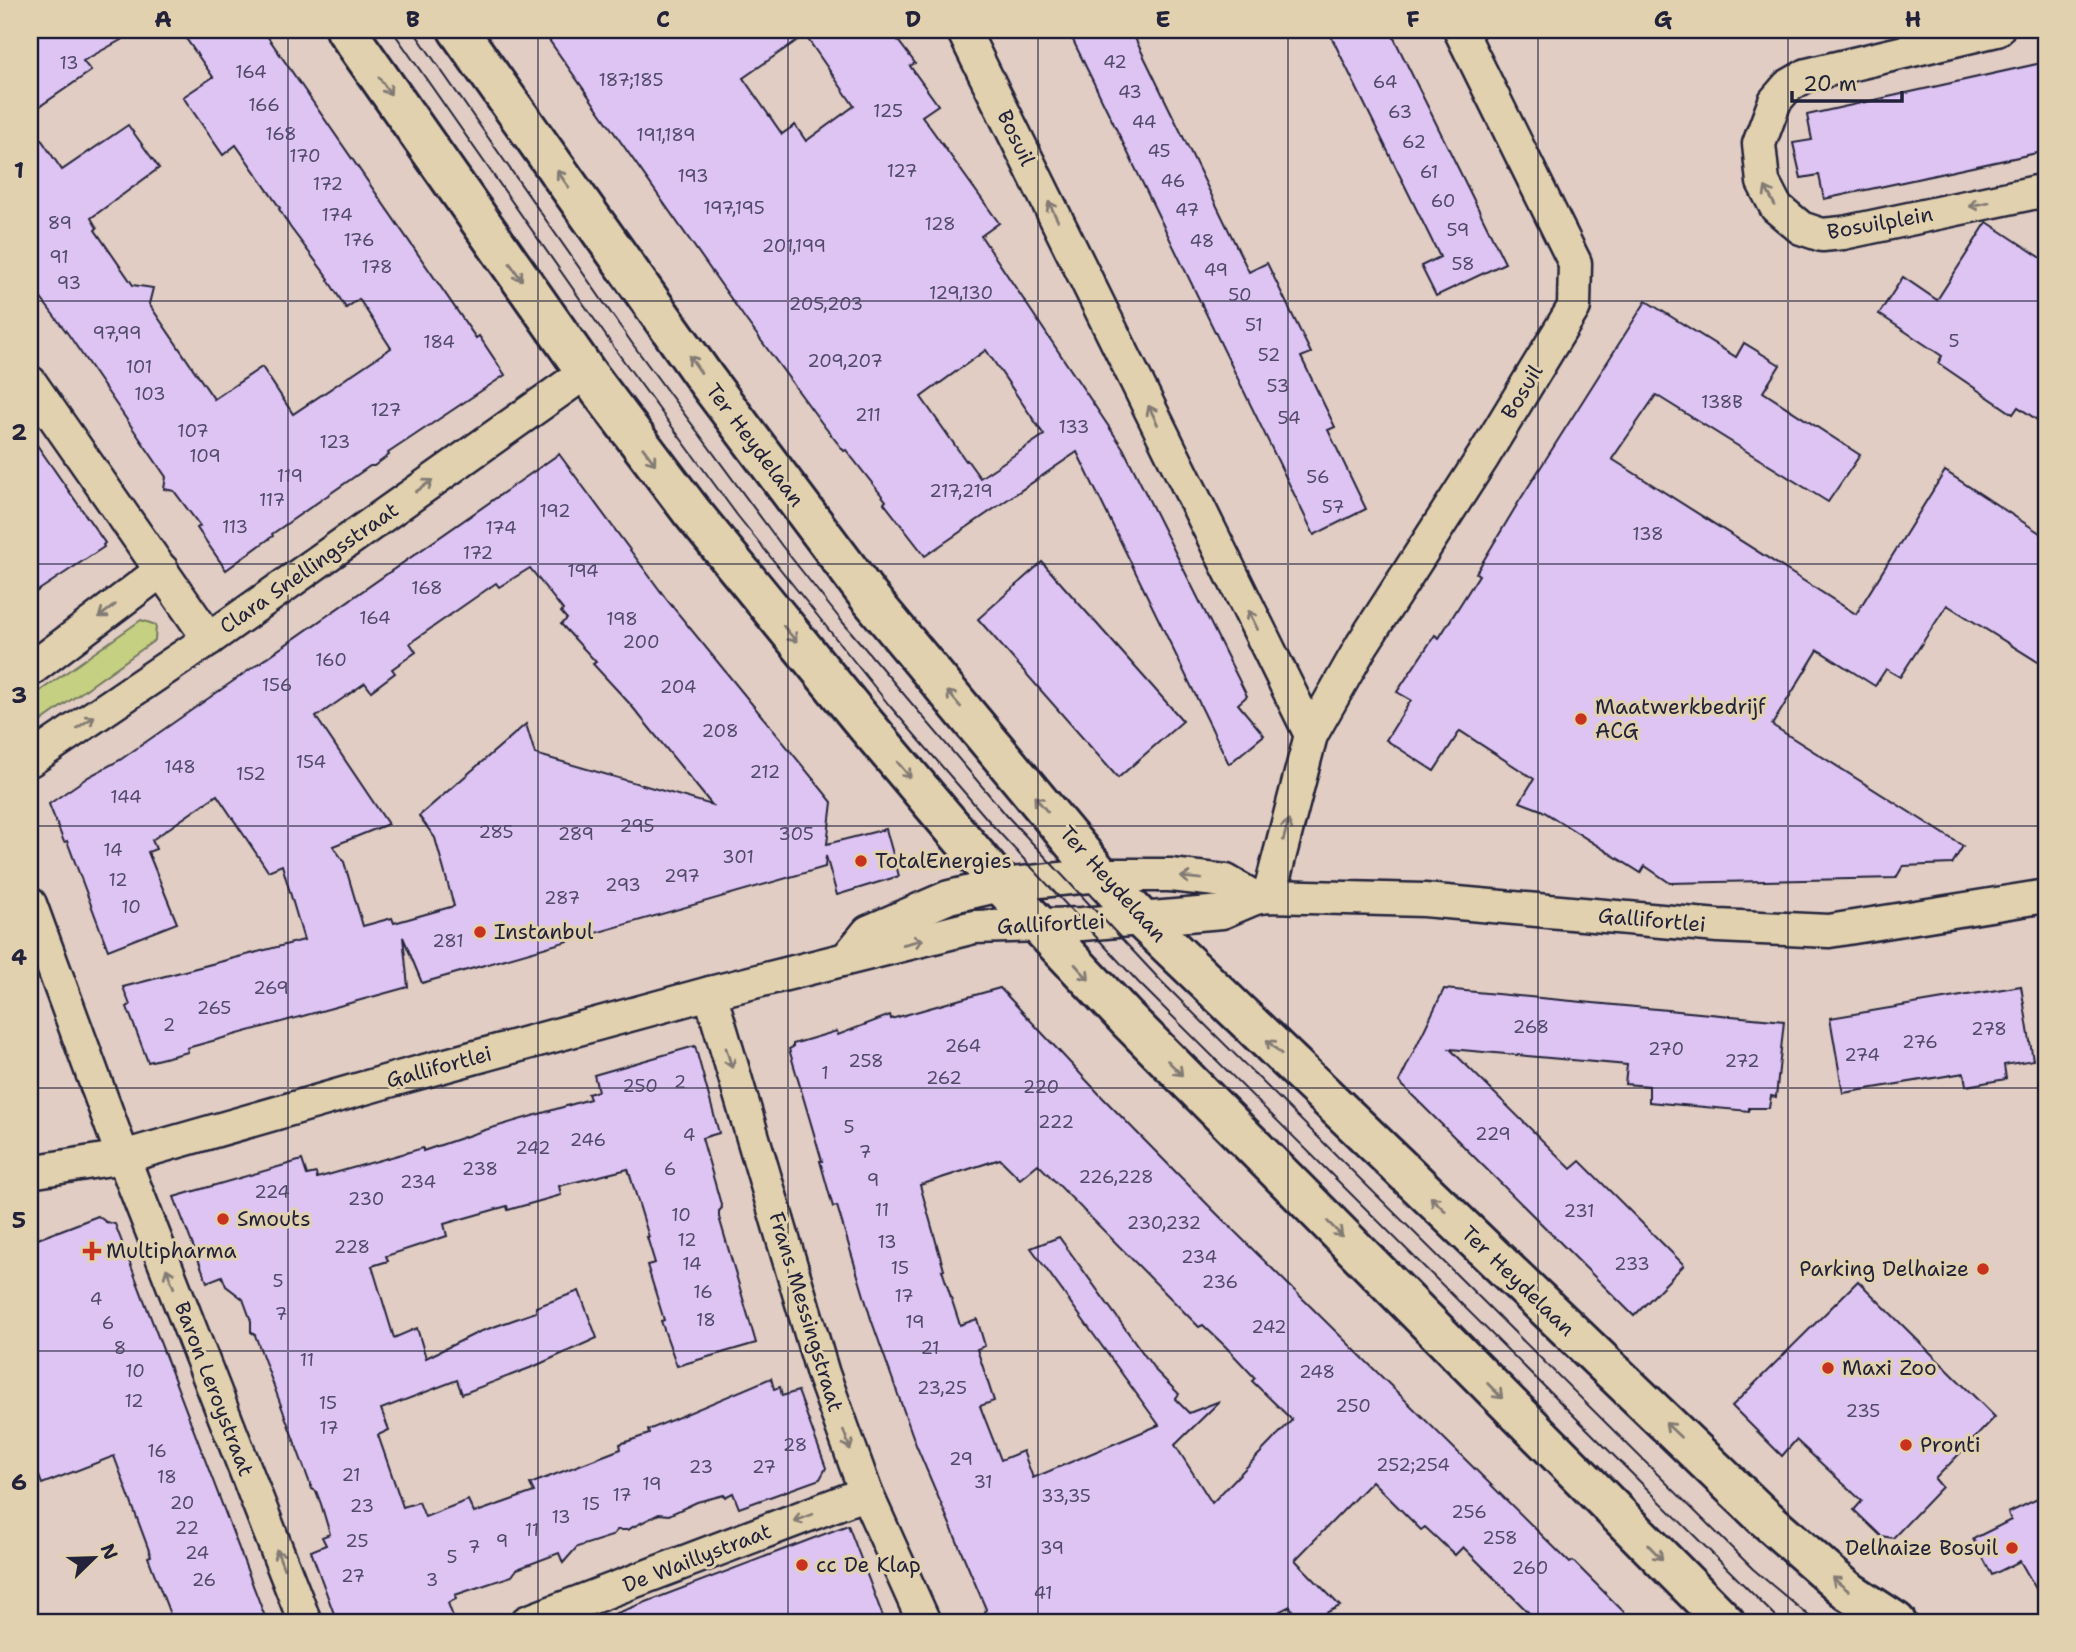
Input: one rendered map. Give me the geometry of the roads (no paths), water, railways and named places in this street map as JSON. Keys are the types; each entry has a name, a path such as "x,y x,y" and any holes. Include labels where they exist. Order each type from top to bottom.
{"street":[{"path":"346,30 586,372 733,566 1001,885 1127,1019 1725,1622"},
{"name":"Ter Heydelaan","path":"458,30 708,381 862,587 1100,875 1140,918 1772,1524 1847,1590 1896,1622"},
{"name":"Bosuil","path":"964,30 1311,735"},
{"name":"Bosuil","path":"1262,897 1311,735 1362,645 1483,457 1574,307 1575,263 1460,30"},
{"name":"Bosuilplein","path":"1997,30 1807,75 1787,86 1775,101 1759,144 1763,182 1776,207 1801,228 1822,235 1843,233 2046,190"},
{"name":"Clara Snellingsstraat","path":"30,760 209,639 586,372"},
{"path":"30,382 209,639"},
{"path":"30,670 162,570"},
{"name":"Gallifortlei","path":"847,958 868,932 879,926 949,897 1001,885 1100,875 1170,875 1226,881 1262,897"},
{"name":"Gallifortlei","path":"30,1172 123,1157 710,993 974,927 1082,924 1222,912 1262,897 1424,900 1718,926 1829,931 2046,896"},
{"name":"Baron Leroystraat","path":"30,904 123,1157 305,1622"},
{"name":"Frans Messingstraat","path":"710,993 823,1374 866,1493 924,1622"},
{"name":"De Waillystraat","path":"527,1622 866,1493"}],"tram line":[{"path":"392,30 620,356 737,515 889,705 995,828 1139,983 1781,1622"},
{"path":"413,30 634,346 782,546 840,619 1008,817 1161,981 1753,1569 1816,1622"}],"place":[{"name":"Maatwerkbedrijf ACG","path":"1581,719"},
{"name":"TotalEnergies","path":"861,861"},
{"name":"Instanbul","path":"480,932"},
{"name":"Smouts","path":"223,1219"},
{"name":"Multipharma","path":"92,1251"},
{"name":"Parking Delhaize","path":"1983,1269"},
{"name":"Maxi Zoo","path":"1828,1368"},
{"name":"Pronti","path":"1906,1445"},
{"name":"Delhaize Bosuil","path":"2012,1548"},
{"name":"cc De Klap","path":"802,1565"}]}
